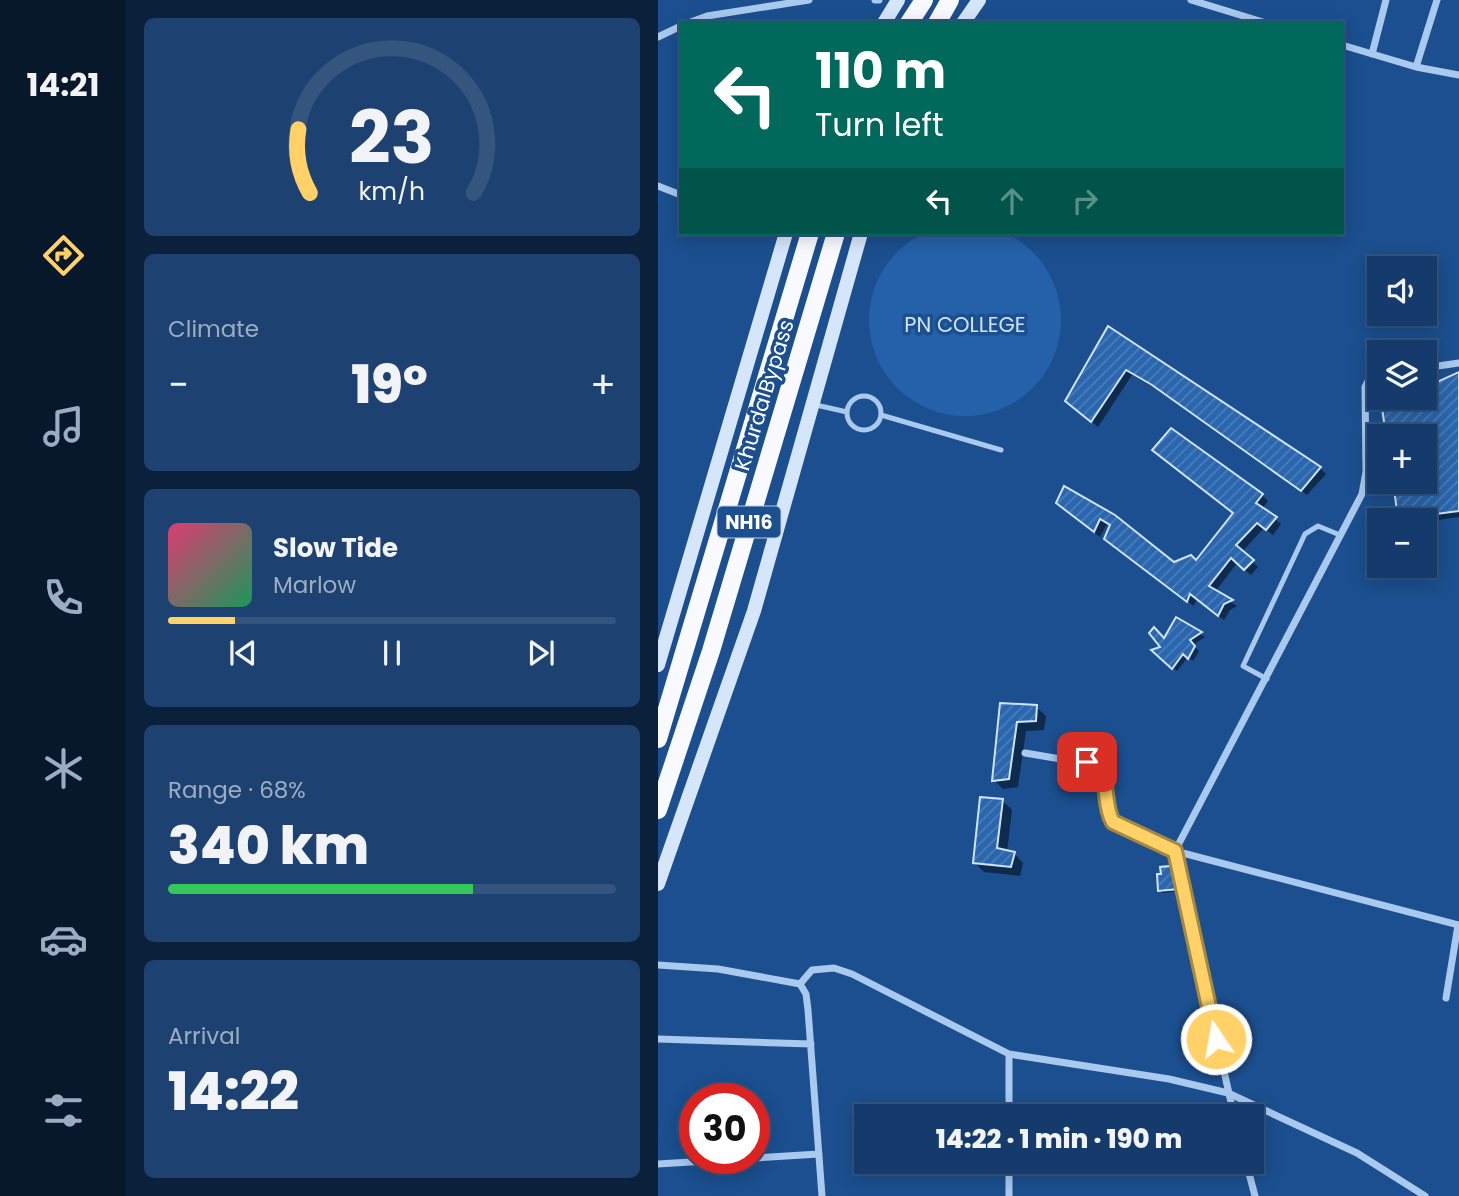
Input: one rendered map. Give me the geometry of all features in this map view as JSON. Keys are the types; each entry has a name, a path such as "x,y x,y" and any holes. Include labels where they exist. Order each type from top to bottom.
{"highway":[{"path":"910,21 924,0"},
{"path":"938,21 950,0"},
{"name":"Khurda Bypass","path":"658,739 809,235"},
{"name":"Khurda Bypass","path":"658,810 711,651 835,235"}],"main road":[{"path":"885,21 898,0"},
{"path":"964,21 979,0"},
{"path":"658,665 783,235"},
{"path":"658,884 754,611 860,235"}],"street":[{"path":"693,21 707,16 809,0"},
{"path":"1191,0 1259,21"},
{"path":"1372,54 1386,0"},
{"path":"1416,66 1437,0"},
{"path":"658,37 679,27"},
{"path":"1344,46 1459,75"},
{"path":"658,186 679,194"},
{"path":"1437,366 1459,363"},
{"path":"1231,1104 1175,851 1362,494 1366,472 1367,381"},
{"path":"1025,753 1096,765 1104,777 1113,822 1175,851 1459,925 1446,998"},
{"path":"658,965 718,969 800,984 806,994 822,1196"},
{"path":"800,984 812,970 820,968 852,974 1009,1054 1169,1079 1228,1093 1357,1153 1425,1196"},
{"path":"1450,975 1459,976"},
{"path":"658,1039 811,1044"},
{"path":"1009,1054 1009,1104"},
{"path":"658,1164 768,1160 819,1154"},
{"path":"1009,1174 1009,1196"},
{"path":"1250,1174 1255,1196"}],"lane":[{"path":"866,396 879,404 881,415 872,428 860,430 850,423 847,412 851,402 866,396"},
{"path":"812,404 847,412"},
{"path":"881,415 1001,450"},
{"path":"1267,679 1243,666 1305,534 1318,526 1340,535"}],"green space":[{"name":"PN COLLEGE","path":"922,235 1008,235 1033,252 1045,267 1059,301 1059,339 1045,373 1033,388 1018,400 984,414 946,414 912,400 897,388 885,373 871,339 871,301 877,283 897,252"}],"building":[{"path":"1108,326 1321,467 1301,491 1152,385 1126,370 1091,422 1065,401"},
{"path":"1459,372 1459,511 1437,514 1437,508 1397,508 1395,494 1437,494 1437,424 1384,424 1382,410 1437,410 1437,382"},
{"path":"1171,428 1263,494 1256,503 1277,517 1266,530 1257,523 1236,545 1254,560 1244,570 1231,558 1209,586 1233,600 1224,604 1218,616 1190,594 1187,602 1104,539 1110,525 1100,519 1094,532 1056,503 1064,486 1115,515 1174,562 1191,555 1196,560 1233,513 1152,450"},
{"path":"1176,617 1202,632 1190,640 1195,646 1188,659 1183,654 1172,669 1151,650 1160,647 1149,633 1154,627 1164,638"},
{"path":"1000,703 1037,705 1036,721 1017,722 1009,779 992,781"},
{"path":"980,797 1003,799 997,848 1015,852 1011,867 973,863"},
{"path":"1172,861 1174,883 1179,883 1179,889 1158,891 1157,874 1161,874 1160,867 1170,866"}],"route":[{"path":"1087,762 1101,770 1109,816 1113,822 1135,835 1175,851 1216,1039"}]}
